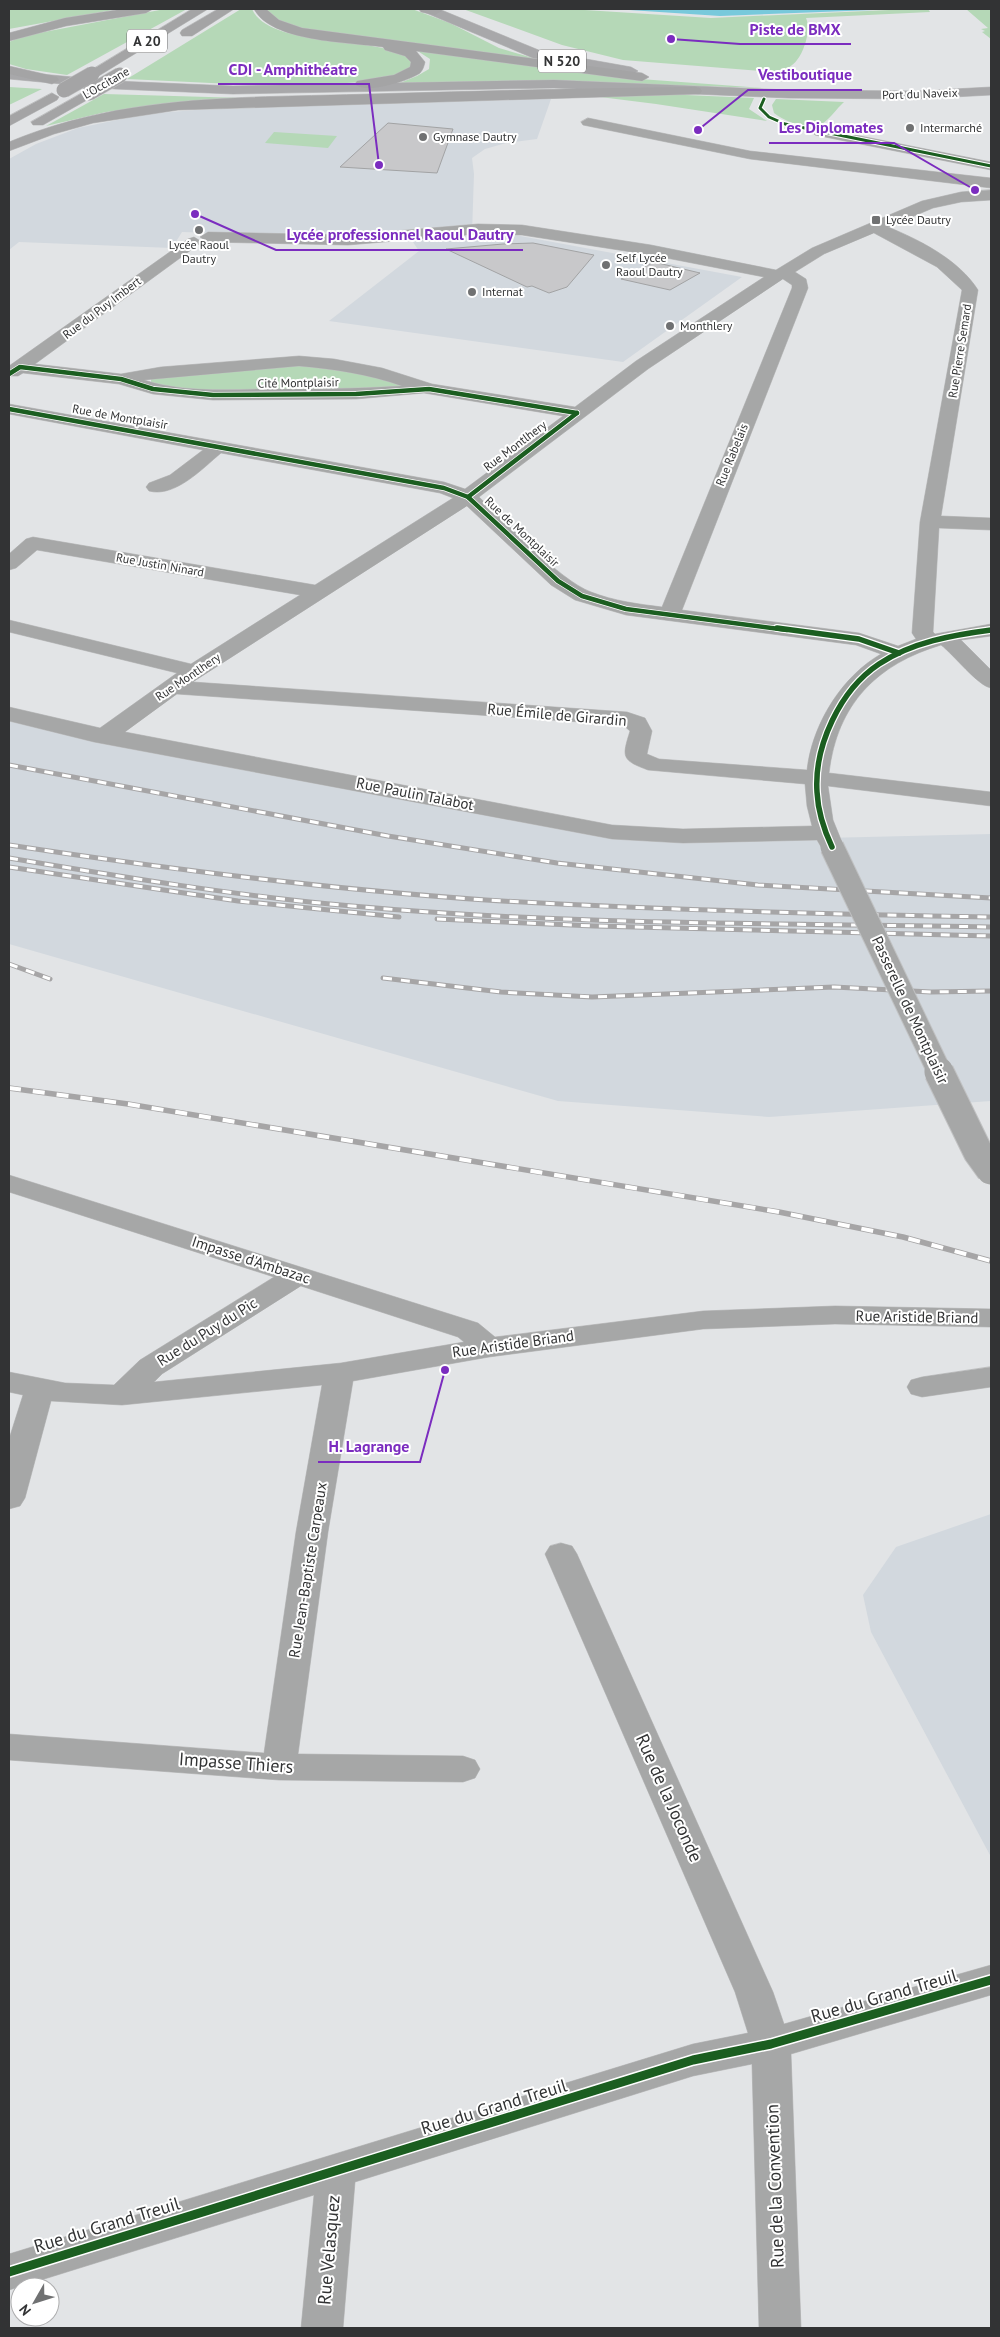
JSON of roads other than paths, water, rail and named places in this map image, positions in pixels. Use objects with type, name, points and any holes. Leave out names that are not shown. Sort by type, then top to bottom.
[{"type":"highway","points":[[9,32],[146,9]]},
{"type":"highway","name":"L'Occitane","points":[[9,122],[202,9]]},
{"type":"highway","name":"A 20","points":[[178,39],[227,9]]},
{"type":"highway","points":[[260,9],[266,19],[287,28],[352,39],[696,85]]},
{"type":"highway","points":[[9,37],[65,22]]},
{"type":"highway","points":[[173,88],[370,84],[398,79],[413,72],[418,66],[414,56],[403,50],[352,39]]},
{"type":"highway","points":[[9,70],[52,80]]},
{"type":"highway","name":"L'Occitane","points":[[9,140],[124,72]]},
{"type":"highway","points":[[9,147],[44,131],[87,119],[165,107],[567,92],[696,85]]},
{"type":"main road","name":"N 520","points":[[430,9],[498,40],[538,55],[696,85]]},
{"type":"main road","points":[[9,75],[52,80]]},
{"type":"main road","name":"N 520","points":[[52,80],[173,88],[297,90],[554,84],[696,85],[791,90]]},
{"type":"main road","name":"Port du Naveix","points":[[791,90],[991,83]]},
{"type":"main road","name":"Port du Naveix","points":[[791,90],[916,95],[991,91]]},
{"type":"street","points":[[588,122],[750,155],[991,183]]},
{"type":"street","points":[[820,132],[991,166]]},
{"type":"street","points":[[877,228],[928,204],[961,197],[991,195]]},
{"type":"street","name":"Rue Montlhery","points":[[103,735],[111,732],[194,671],[468,497],[642,365],[754,290],[831,245],[877,228]]},
{"type":"street","name":"Rue Pierre Semard","points":[[877,228],[918,248],[963,280],[970,290],[930,522],[922,633],[937,640]]},
{"type":"street","name":"Rue du Puy Imbert","points":[[14,370],[201,239],[348,240],[478,229],[522,230],[651,250],[780,274]]},
{"type":"street","points":[[754,290],[776,290],[795,297],[800,288],[800,283],[780,274]]},
{"type":"street","name":"Rue Rabelais","points":[[670,614],[795,297]]},
{"type":"street","name":"Cité Montplaisir","points":[[121,379],[161,372],[299,361],[334,364],[382,373],[429,389],[577,413]]},
{"type":"street","name":"Cité Montplaisir","points":[[14,370],[121,379],[153,389],[213,395],[356,394],[429,389]]},
{"type":"street","name":"Rue de Montplaisir","points":[[9,408],[444,488],[468,497],[558,581],[582,596],[626,609],[859,639],[899,653]]},
{"type":"street","points":[[156,487],[177,479],[219,446]]},
{"type":"street","points":[[930,522],[991,524]]},
{"type":"street","name":"Rue Justin Ninard","points":[[9,564],[33,543],[318,592]]},
{"type":"street","points":[[9,626],[194,671]]},
{"type":"street","name":"Passerelle de Montplaisir","points":[[991,630],[937,640],[899,653],[868,672],[850,690],[839,708],[821,751],[816,778],[816,804],[829,840],[978,1152],[991,1170]]},
{"type":"street","points":[[937,640],[964,653],[991,682]]},
{"type":"street","name":"Rue Émile de Girardin","points":[[172,687],[626,719],[637,723],[641,730],[635,752],[637,758],[645,763],[714,771],[816,778],[991,799]]},
{"type":"street","name":"Rue Paulin Talabot","points":[[9,714],[77,732],[103,735],[612,832],[829,840]]},
{"type":"street","name":"Impasse d'Ambazac","points":[[9,1183],[468,1330],[489,1346]]},
{"type":"street","name":"Rue du Puy du Pic","points":[[122,1395],[151,1367],[298,1275]]},
{"type":"street","name":"Rue Aristide Briand","points":[[9,1382],[40,1390],[86,1396],[122,1395],[341,1373],[489,1346],[703,1320],[835,1315],[991,1318]]},
{"type":"street","name":"Rue Jean-Baptiste Carpeaux","points":[[279,1767],[312,1532],[337,1384],[341,1373]]},
{"type":"street","points":[[922,1387],[991,1377]]},
{"type":"street","points":[[9,1403],[40,1390]]},
{"type":"street","points":[[9,1498],[28,1424],[40,1390]]},
{"type":"street","name":"Rue de la Joconde","points":[[561,1554],[754,1992],[771,2044]]},
{"type":"street","name":"Impasse Thiers","points":[[9,1747],[279,1767],[463,1769]]},
{"type":"street","name":"Rue du Grand Treuil","points":[[9,2272],[692,2060],[771,2044],[991,1980]]},
{"type":"street","name":"Rue de la Convention","points":[[771,2044],[780,2328]]},
{"type":"street","name":"Rue Velasquez","points":[[322,2328],[333,2220],[335,2172]]},
{"type":"water","points":[[614,9],[899,9],[720,16]]},
{"type":"railway","points":[[9,765],[388,836],[557,863],[758,885],[991,898]]},
{"type":"railway","points":[[9,845],[247,877],[366,890],[486,900],[738,911],[991,917]]},
{"type":"railway","points":[[9,858],[137,879],[266,897],[432,912],[591,920],[991,927]]},
{"type":"railway","points":[[9,867],[238,901],[399,917]]},
{"type":"railway","points":[[437,919],[594,926],[991,936]]},
{"type":"railway","points":[[9,964],[50,979]]},
{"type":"railway","points":[[383,978],[501,992],[592,997],[834,987],[931,992],[991,991]]},
{"type":"railway","points":[[9,1088],[128,1104],[779,1212],[903,1237],[991,1261]]},
{"type":"place","name":"Piste de BMX","points":[[671,39]]},
{"type":"place","name":"Intermarché","points":[[910,128]]},
{"type":"place","name":"Vestiboutique","points":[[698,130]]},
{"type":"place","name":"Gymnase Dautry","points":[[423,137]]},
{"type":"place","name":"CDI - Amphithéatre","points":[[379,165]]},
{"type":"place","name":"Les Diplomates","points":[[975,190]]},
{"type":"place","name":"Lycée professionnel Raoul Dautry","points":[[195,214]]},
{"type":"place","name":"Lycée Dautry","points":[[876,220]]},
{"type":"place","name":"Lycée Raoul Dautry","points":[[199,230]]},
{"type":"place","name":"Self Lycée Raoul Dautry","points":[[606,265]]},
{"type":"place","name":"Internat","points":[[472,292]]},
{"type":"place","name":"Monthlery","points":[[670,326]]},
{"type":"place","name":"H. Lagrange","points":[[445,1370]]}]
